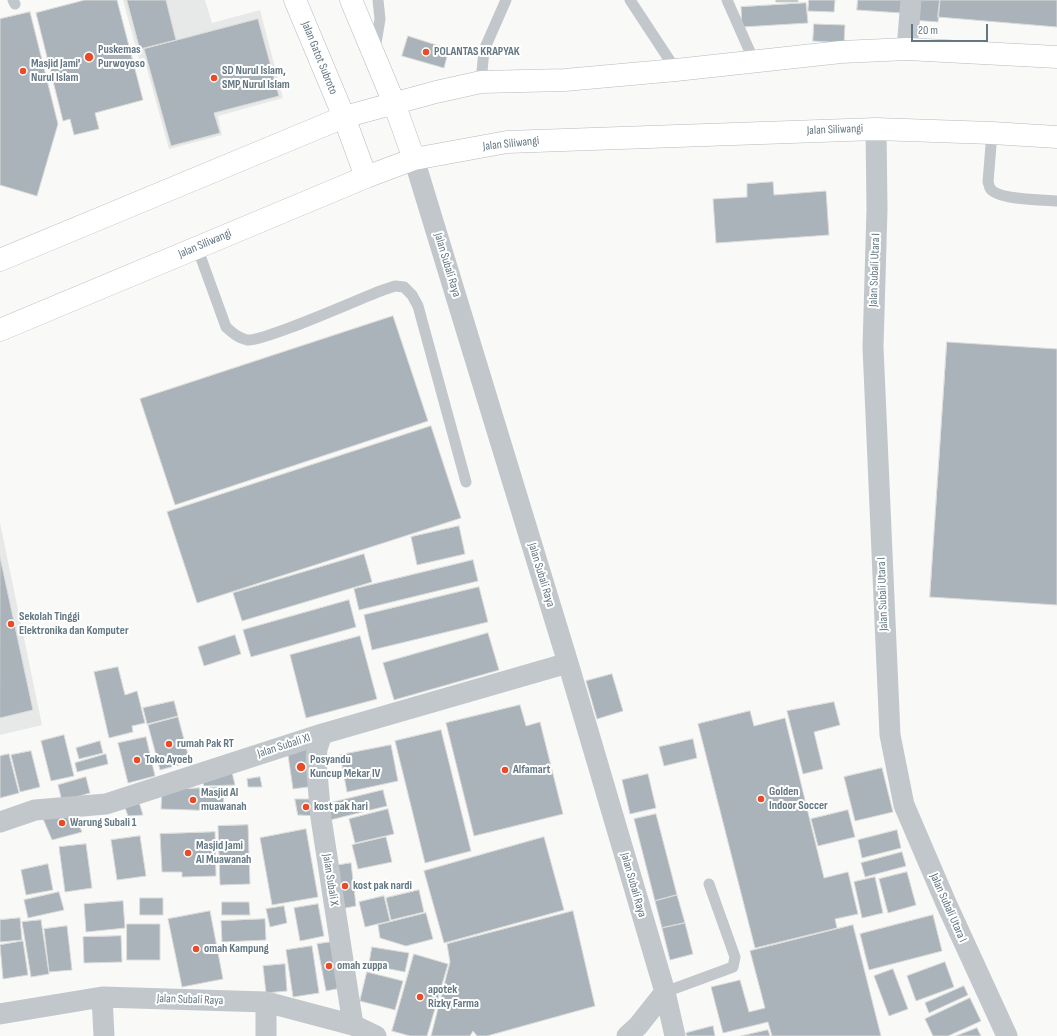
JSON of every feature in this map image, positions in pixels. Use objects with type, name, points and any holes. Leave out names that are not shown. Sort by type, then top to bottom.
[{"type":"main road","name":"Jalan Gatot Subroto","points":[[295,0],[344,117],[366,177]]},
{"type":"main road","points":[[351,0],[375,53],[414,159]]},
{"type":"main road","points":[[0,260],[344,117],[481,82],[565,80],[676,70],[841,52],[907,50],[1057,57]]},
{"type":"main road","name":"Jalan Siliwangi","points":[[0,330],[196,247],[366,177],[414,159],[507,142],[876,129],[992,132],[1057,137]]},
{"type":"street","points":[[907,50],[911,0]]},
{"type":"street","name":"Jalan Subali Utara I","points":[[876,129],[877,209],[873,347],[890,735],[904,805],[946,903],[1007,1036]]},
{"type":"street","name":"Jalan Subali Raya","points":[[414,159],[568,663],[664,992],[674,1036]]},
{"type":"street","name":"Jalan Subali XI","points":[[0,822],[35,810],[106,804],[322,734],[568,663]]},
{"type":"street","name":"Jalan Subali X","points":[[322,734],[317,749],[316,762],[321,818],[353,1025]]},
{"type":"street","points":[[627,1036],[638,1026],[664,992]]},
{"type":"street","points":[[102,997],[104,1036]]},
{"type":"street","name":"Jalan Subali Raya","points":[[0,1014],[102,997],[266,1002],[353,1025],[376,1036]]},
{"type":"street","points":[[266,1002],[266,1036]]},
{"type":"lane","points":[[375,53],[380,19],[378,0]]},
{"type":"lane","points":[[481,82],[484,50],[506,0]]},
{"type":"lane","points":[[630,0],[676,70]]},
{"type":"lane","points":[[727,0],[754,61]]},
{"type":"lane","points":[[992,132],[990,188],[996,193],[1010,197],[1057,201]]},
{"type":"lane","points":[[196,247],[226,327],[236,336],[248,340],[279,331],[383,290],[395,286],[404,287],[412,295],[418,306],[466,482]]},
{"type":"lane","points":[[664,992],[733,967],[735,957],[709,884]]},
{"type":"shaded area","name":"SD Nurul Islam, SMP Nurul Islam","points":[[123,0],[205,0],[212,23],[260,10],[283,98],[218,116],[222,135],[169,149],[144,58],[139,59]]},
{"type":"shaded area","name":"Sekolah Tinggi Elektronika dan Komputer","points":[[0,523],[42,725],[0,735]]},
{"type":"building","name":"Puskemas Purwoyoso","points":[[85,0],[117,0],[143,100],[95,113],[99,129],[74,135],[70,119],[63,121],[36,13]]},
{"type":"building","points":[[127,0],[166,0],[176,40],[140,49]]},
{"type":"building","points":[[776,0],[798,0],[798,2],[776,2]]},
{"type":"building","points":[[809,0],[835,0],[834,12],[808,11]]},
{"type":"building","points":[[858,0],[902,0],[901,13],[857,10]]},
{"type":"building","points":[[913,0],[940,0],[938,22],[911,20]]},
{"type":"building","points":[[940,0],[1057,0],[1057,27],[938,17]]},
{"type":"building","points":[[806,3],[808,23],[742,27],[741,7]]},
{"type":"building","name":"Masjid Jami' Nurul Islam","points":[[30,12],[58,124],[37,196],[0,185],[0,19]]},
{"type":"building","name":"SD Nurul Islam, SMP Nurul Islam","points":[[258,19],[279,96],[214,113],[220,133],[171,146],[144,49]]},
{"type":"building","points":[[814,24],[845,25],[844,43],[813,41]]},
{"type":"building","name":"POLANTAS KRAPYAK","points":[[408,36],[449,49],[444,68],[402,56]]},
{"type":"building","points":[[773,182],[774,195],[826,191],[829,235],[716,243],[713,199],[747,197],[747,184]]},
{"type":"building","points":[[393,316],[428,421],[175,505],[140,399]]},
{"type":"building","points":[[947,342],[1057,349],[1057,605],[930,597]]},
{"type":"building","points":[[431,426],[461,518],[197,603],[167,512]]},
{"type":"building","points":[[459,526],[465,554],[417,565],[411,537]]},
{"type":"building","points":[[364,554],[372,582],[242,621],[233,593]]},
{"type":"building","points":[[0,557],[33,710],[0,718]]},
{"type":"building","points":[[473,560],[478,581],[359,610],[354,589]]},
{"type":"building","points":[[479,587],[488,622],[372,650],[364,615]]},
{"type":"building","points":[[349,600],[356,627],[251,657],[243,630]]},
{"type":"building","points":[[488,633],[499,670],[394,700],[383,663]]},
{"type":"building","points":[[235,635],[241,654],[204,666],[198,647]]},
{"type":"building","points":[[360,636],[377,699],[306,718],[290,655]]},
{"type":"building","points":[[118,667],[125,695],[137,691],[145,723],[132,726],[133,732],[109,738],[94,672]]},
{"type":"building","points":[[612,674],[623,711],[597,719],[586,681]]},
{"type":"building","points":[[174,701],[178,716],[147,724],[143,708]]},
{"type":"building","points":[[834,702],[840,725],[814,732],[823,769],[803,774],[787,711]]},
{"type":"building","name":"Alfamart","points":[[520,705],[526,726],[540,722],[563,814],[474,836],[446,723]]},
{"type":"building","name":"Golden Indoor Soccer","points":[[750,711],[754,726],[785,718],[824,878],[848,872],[858,914],[835,919],[837,928],[755,948],[698,724]]},
{"type":"building","name":"rumah Pak RT","points":[[178,717],[190,762],[160,770],[148,725]]},
{"type":"building","points":[[441,730],[471,851],[425,863],[395,741]]},
{"type":"building","points":[[64,735],[74,776],[51,781],[41,741]]},
{"type":"building","name":"Toko Ayoeb","points":[[146,737],[155,776],[128,783],[118,743]]},
{"type":"building","points":[[693,739],[697,758],[664,766],[659,747]]},
{"type":"building","points":[[100,741],[103,753],[79,759],[76,748]]},
{"type":"building","name":"Posyandu Kuncup Mekar IV","points":[[309,745],[315,786],[293,789],[287,748]]},
{"type":"building","points":[[391,745],[398,781],[347,792],[340,755]]},
{"type":"building","points":[[31,751],[40,787],[20,792],[11,755]]},
{"type":"building","points":[[9,754],[19,793],[0,798],[0,756]]},
{"type":"building","points":[[106,754],[108,764],[77,772],[75,763]]},
{"type":"building","points":[[231,768],[235,785],[204,786],[200,775]]},
{"type":"building","points":[[882,768],[893,812],[855,821],[844,777]]},
{"type":"building","points":[[648,774],[656,808],[630,814],[622,780]]},
{"type":"building","points":[[86,777],[90,793],[62,801],[58,785]]},
{"type":"building","points":[[260,777],[262,787],[248,787],[247,779]]},
{"type":"building","name":"Masjid Al muawanah","points":[[223,787],[224,811],[161,809],[162,790]]},
{"type":"building","points":[[383,790],[387,806],[330,820],[326,804]]},
{"type":"building","points":[[138,799],[143,815],[128,816],[124,805]]},
{"type":"building","name":"kost pak hari","points":[[295,799],[315,799],[317,816],[298,815]]},
{"type":"building","name":"Warung Subali 1","points":[[72,808],[82,832],[52,840],[41,814]]},
{"type":"building","points":[[388,809],[394,834],[355,843],[349,819]]},
{"type":"building","points":[[848,810],[855,837],[818,846],[811,819]]},
{"type":"building","points":[[656,814],[677,895],[655,901],[634,819]]},
{"type":"building","points":[[248,825],[250,884],[220,885],[218,826]]},
{"type":"building","points":[[306,829],[318,897],[272,905],[260,838]]},
{"type":"building","points":[[897,830],[901,848],[862,858],[858,840]]},
{"type":"building","name":"Masjid Jami Al Muawanah","points":[[215,832],[216,876],[182,877],[182,872],[162,872],[160,834]]},
{"type":"building","points":[[140,836],[146,876],[117,880],[111,840]]},
{"type":"building","points":[[386,837],[392,862],[358,869],[352,845]]},
{"type":"building","points":[[544,837],[564,910],[444,943],[424,871]]},
{"type":"building","points":[[86,844],[92,888],[65,892],[59,847]]},
{"type":"building","points":[[902,852],[906,866],[865,877],[861,863]]},
{"type":"building","name":"kost pak nardi","points":[[351,863],[356,906],[340,909],[333,866]]},
{"type":"building","points":[[48,864],[53,890],[26,895],[21,870]]},
{"type":"building","points":[[907,872],[916,905],[888,913],[879,879]]},
{"type":"building","points":[[875,877],[883,913],[862,918],[854,882]]},
{"type":"building","points":[[419,890],[424,912],[391,920],[386,898]]},
{"type":"building","points":[[59,892],[64,910],[28,918],[24,900]]},
{"type":"building","points":[[677,895],[685,923],[662,928],[655,901]]},
{"type":"building","points":[[384,896],[390,921],[365,927],[359,902]]},
{"type":"building","points":[[140,898],[163,898],[163,915],[140,915]]},
{"type":"building","points":[[123,901],[125,928],[86,932],[84,904]]},
{"type":"building","points":[[222,902],[249,902],[250,915],[222,915]]},
{"type":"building","points":[[318,904],[324,936],[300,941],[294,908]]},
{"type":"building","points":[[284,906],[287,923],[270,927],[266,909]]},
{"type":"building","name":"omah Kampung","points":[[210,911],[223,979],[182,987],[168,919]]},
{"type":"building","points":[[573,911],[595,1006],[487,1036],[477,1036],[473,1031],[470,1036],[431,1036],[450,962],[447,944]]},
{"type":"building","points":[[426,913],[433,939],[406,946],[380,938],[378,925]]},
{"type":"building","points":[[933,915],[942,951],[869,970],[860,934]]},
{"type":"building","points":[[20,918],[22,940],[0,942],[0,920]]},
{"type":"building","points":[[265,919],[266,940],[222,942],[221,921]]},
{"type":"building","points":[[41,920],[49,974],[31,977],[22,922]]},
{"type":"building","points":[[685,923],[693,954],[670,960],[662,928]]},
{"type":"building","points":[[127,924],[160,924],[160,960],[127,960]]},
{"type":"building","points":[[853,925],[881,1036],[772,1036],[768,1022],[723,1033],[711,987],[740,980],[749,1012],[765,1008],[750,951]]},
{"type":"building","points":[[67,926],[72,970],[49,972],[44,929]]},
{"type":"building","points":[[121,936],[122,962],[84,963],[83,937]]},
{"type":"building","points":[[23,941],[28,975],[3,979],[0,945]]},
{"type":"building","name":"omah zuppa","points":[[331,942],[341,988],[326,991],[317,944]]},
{"type":"building","points":[[312,946],[319,993],[293,997],[286,950]]},
{"type":"building","points":[[372,947],[409,953],[405,972],[369,965]]},
{"type":"building","name":"apotek Rizky Farma","points":[[414,954],[448,964],[427,1036],[410,1036],[392,1031]]},
{"type":"building","points":[[945,962],[954,987],[916,1001],[907,976]]},
{"type":"building","points":[[285,964],[287,991],[266,993],[263,966]]},
{"type":"building","points":[[893,969],[908,1009],[889,1016],[874,976]]},
{"type":"building","points":[[367,972],[403,981],[395,1010],[360,1001]]},
{"type":"building","points":[[964,986],[968,995],[929,1013],[925,1003]]},
{"type":"building","points":[[970,998],[981,1021],[948,1036],[933,1036],[925,1019]]},
{"type":"building","points":[[713,1026],[715,1036],[687,1036],[686,1033]]},
{"type":"building","points":[[977,1028],[981,1036],[956,1036]]},
{"type":"building","points":[[768,1030],[770,1036],[741,1036]]},
{"type":"place","name":"POLANTAS KRAPYAK","points":[[426,52]]},
{"type":"place","name":"Puskemas Purwoyoso","points":[[89,57]]},
{"type":"place","name":"Masjid Jami' Nurul Islam","points":[[23,71]]},
{"type":"place","name":"SD Nurul Islam, SMP Nurul Islam","points":[[214,78]]},
{"type":"place","name":"Sekolah Tinggi Elektronika dan Komputer","points":[[11,624]]},
{"type":"place","name":"rumah Pak RT","points":[[169,744]]},
{"type":"place","name":"Toko Ayoeb","points":[[137,760]]},
{"type":"place","name":"Posyandu Kuncup Mekar IV","points":[[301,767]]},
{"type":"place","name":"Alfamart","points":[[505,770]]},
{"type":"place","name":"Golden Indoor Soccer","points":[[761,799]]},
{"type":"place","name":"Masjid Al muawanah","points":[[193,800]]},
{"type":"place","name":"kost pak hari","points":[[306,807]]},
{"type":"place","name":"Warung Subali 1","points":[[62,823]]},
{"type":"place","name":"Masjid Jami Al Muawanah","points":[[188,853]]},
{"type":"place","name":"kost pak nardi","points":[[345,886]]},
{"type":"place","name":"omah Kampung","points":[[196,949]]},
{"type":"place","name":"omah zuppa","points":[[329,966]]},
{"type":"place","name":"apotek Rizky Farma","points":[[420,997]]}]
